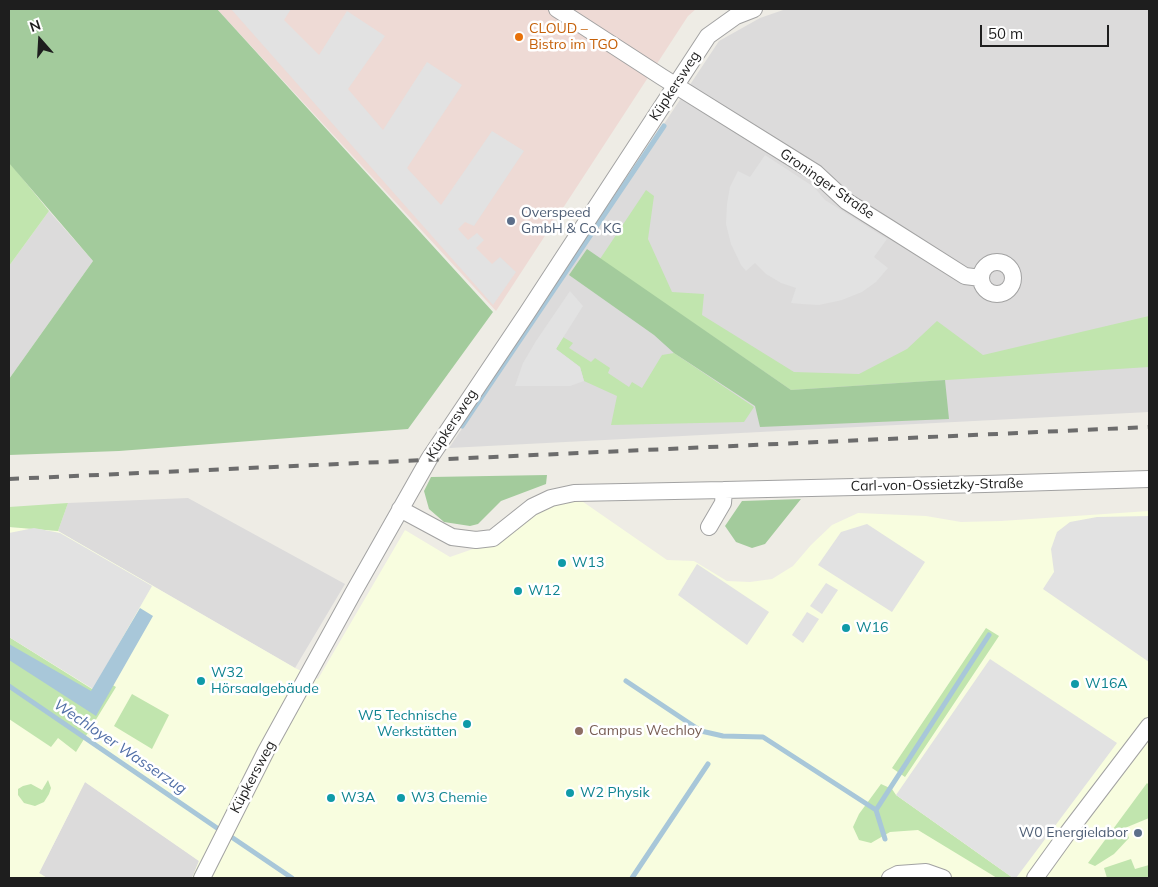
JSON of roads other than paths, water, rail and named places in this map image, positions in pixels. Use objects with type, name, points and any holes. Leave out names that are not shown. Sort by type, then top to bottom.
[{"type":"street","name":"Groninger Straße","points":[[557,9],[816,173],[846,200],[965,276],[981,278]]},
{"type":"street","name":"Küpkersweg","points":[[202,878],[266,751],[400,509],[440,441],[527,313],[708,36],[736,16],[754,9]]},
{"type":"street","name":"Carl-von-Ossietzky-Straße","points":[[400,509],[452,537],[476,540],[493,538],[538,504],[551,498],[574,493],[1149,479]]},
{"type":"street","points":[[709,527],[723,503],[724,490]]},
{"type":"street","points":[[1035,878],[1149,726]]},
{"type":"street","points":[[890,878],[898,874],[926,872],[943,878]]},
{"type":"water","points":[[140,608],[153,616],[96,716],[9,660],[9,644],[91,691]]},
{"type":"waterway","points":[[462,426],[664,126]]},
{"type":"waterway","points":[[885,839],[876,810],[989,635]]},
{"type":"waterway","points":[[626,681],[701,731],[723,736],[763,737],[876,810]]},
{"type":"waterway","name":"Wechloyer Wasserzug","points":[[9,686],[217,828]]},
{"type":"waterway","points":[[632,878],[708,764]]},
{"type":"waterway","name":"Wechloyer Wasserzug","points":[[227,834],[292,878]]},
{"type":"railway","points":[[9,479],[1149,427]]},
{"type":"place","name":"CLOUD – Bistro im TGO","points":[[519,37]]},
{"type":"place","name":"Overspeed GmbH & Co. KG","points":[[511,221]]},
{"type":"place","name":"W13","points":[[562,563]]},
{"type":"place","name":"W12","points":[[518,591]]},
{"type":"place","name":"W16","points":[[846,628]]},
{"type":"place","name":"W32 Hörsaalgebäude","points":[[201,681]]},
{"type":"place","name":"W16A","points":[[1075,684]]},
{"type":"place","name":"W5 Technische Werkstätten","points":[[467,724]]},
{"type":"place","name":"Campus Wechloy","points":[[579,731]]},
{"type":"place","name":"W2 Physik","points":[[570,793]]},
{"type":"place","name":"W3A","points":[[331,798]]},
{"type":"place","name":"W3 Chemie","points":[[401,798]]},
{"type":"place","name":"W0 Energielabor","points":[[1138,833]]}]
